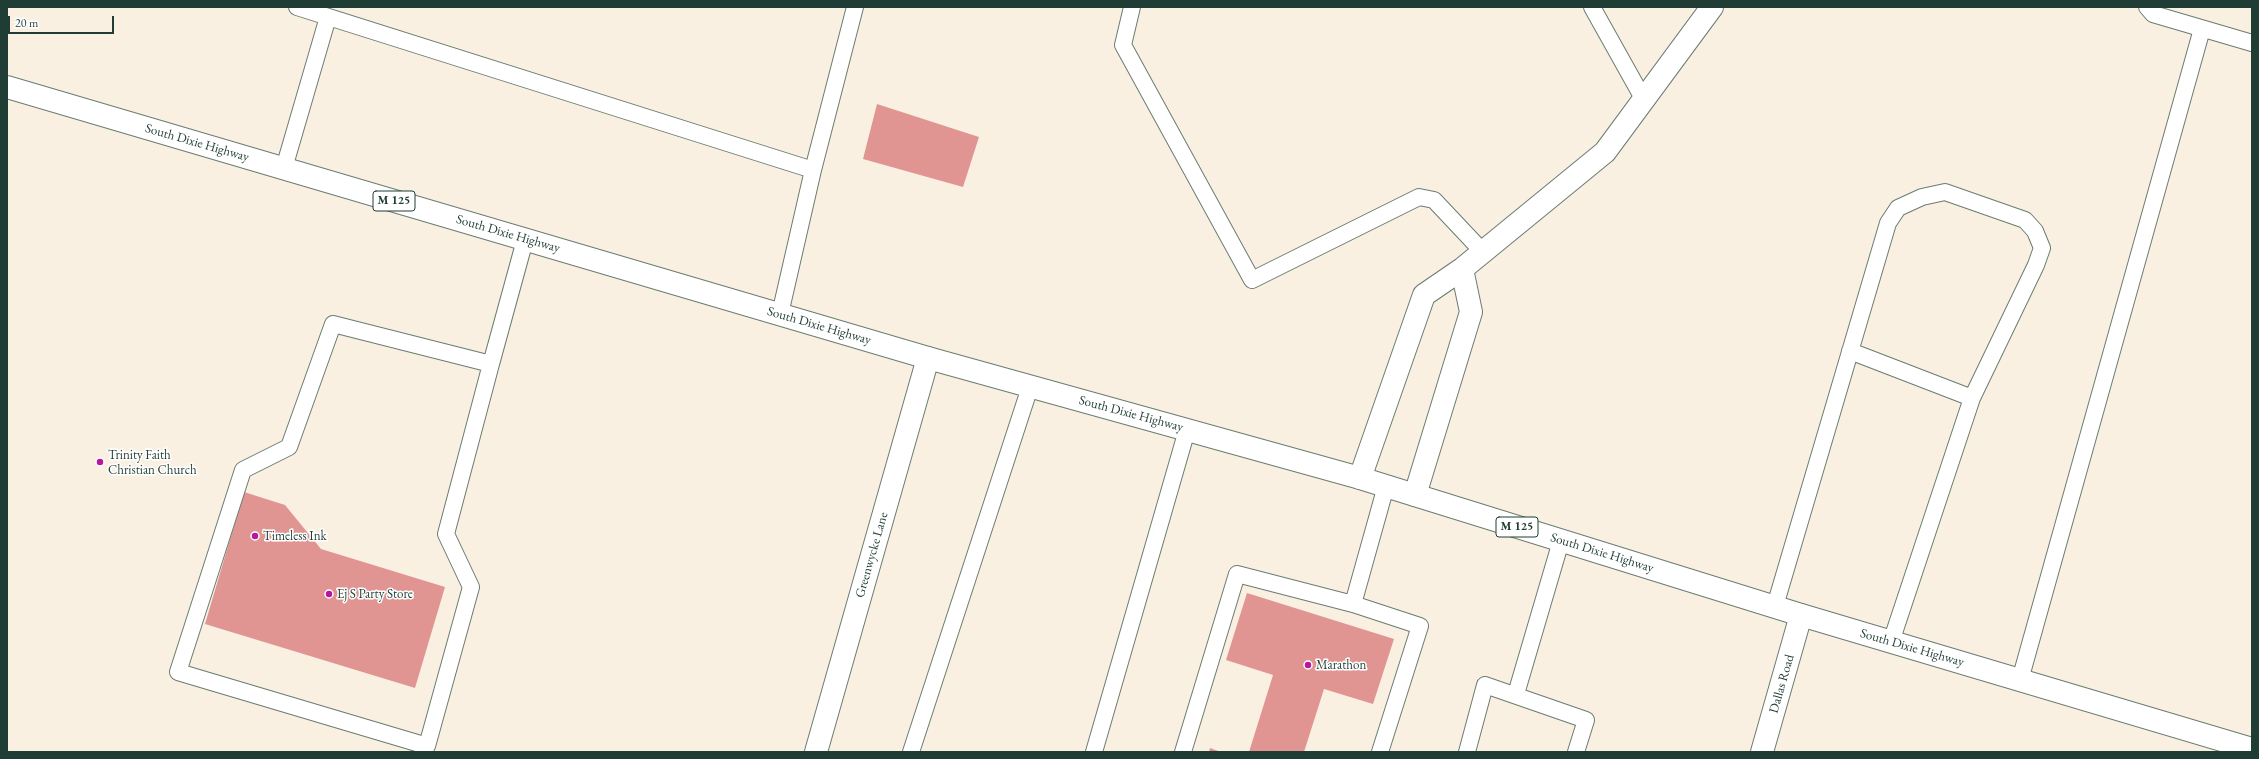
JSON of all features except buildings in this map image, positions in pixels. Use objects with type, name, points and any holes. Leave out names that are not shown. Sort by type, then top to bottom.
[{"type":"main road","points":[[1360,478],[1424,296],[1462,269],[1605,152],[1712,7]]},
{"type":"main road","name":"South Dixie Highway","points":[[7,87],[928,358],[1360,478],[1801,615],[2252,749]]},
{"type":"main road","points":[[1415,495],[1471,312],[1462,269]]},
{"type":"main road","name":"Greenwycke Lane","points":[[816,752],[928,358]]},
{"type":"main road","name":"Dallas Road","points":[[1762,752],[1801,615]]},
{"type":"lane","points":[[297,7],[813,170]]},
{"type":"lane","points":[[780,314],[813,170],[855,7]]},
{"type":"lane","points":[[1132,7],[1123,45],[1252,280],[1419,197],[1434,200],[1483,252]]},
{"type":"lane","points":[[1592,7],[1644,100]]},
{"type":"lane","points":[[2146,7],[2153,14],[2252,43]]},
{"type":"lane","points":[[284,168],[328,17]]},
{"type":"lane","points":[[2020,680],[2202,29]]},
{"type":"lane","points":[[1775,606],[1888,223],[1898,208],[1922,197],[1945,192],[2025,220],[2035,232],[2042,248],[2036,265],[1972,398],[1891,642]]},
{"type":"lane","points":[[491,364],[333,324],[289,447],[243,470],[178,672],[427,746],[471,586],[446,534],[491,364],[526,240]]},
{"type":"lane","points":[[1850,351],[1972,398]]},
{"type":"lane","points":[[911,752],[1030,387]]},
{"type":"lane","points":[[1094,752],[1187,430]]},
{"type":"lane","points":[[1353,604],[1386,486]]},
{"type":"lane","points":[[1516,694],[1561,540]]},
{"type":"lane","points":[[1183,752],[1237,574],[1353,604],[1420,626],[1380,752]]},
{"type":"lane","points":[[1467,752],[1484,685],[1516,694],[1586,720],[1576,752]]},
{"type":"place","name":"Trinity Faith Christian Church","points":[[100,462]]},
{"type":"place","name":"Timeless Ink","points":[[255,536]]},
{"type":"place","name":"Ej S Party Store","points":[[329,594]]},
{"type":"place","name":"Marathon","points":[[1308,665]]}]
